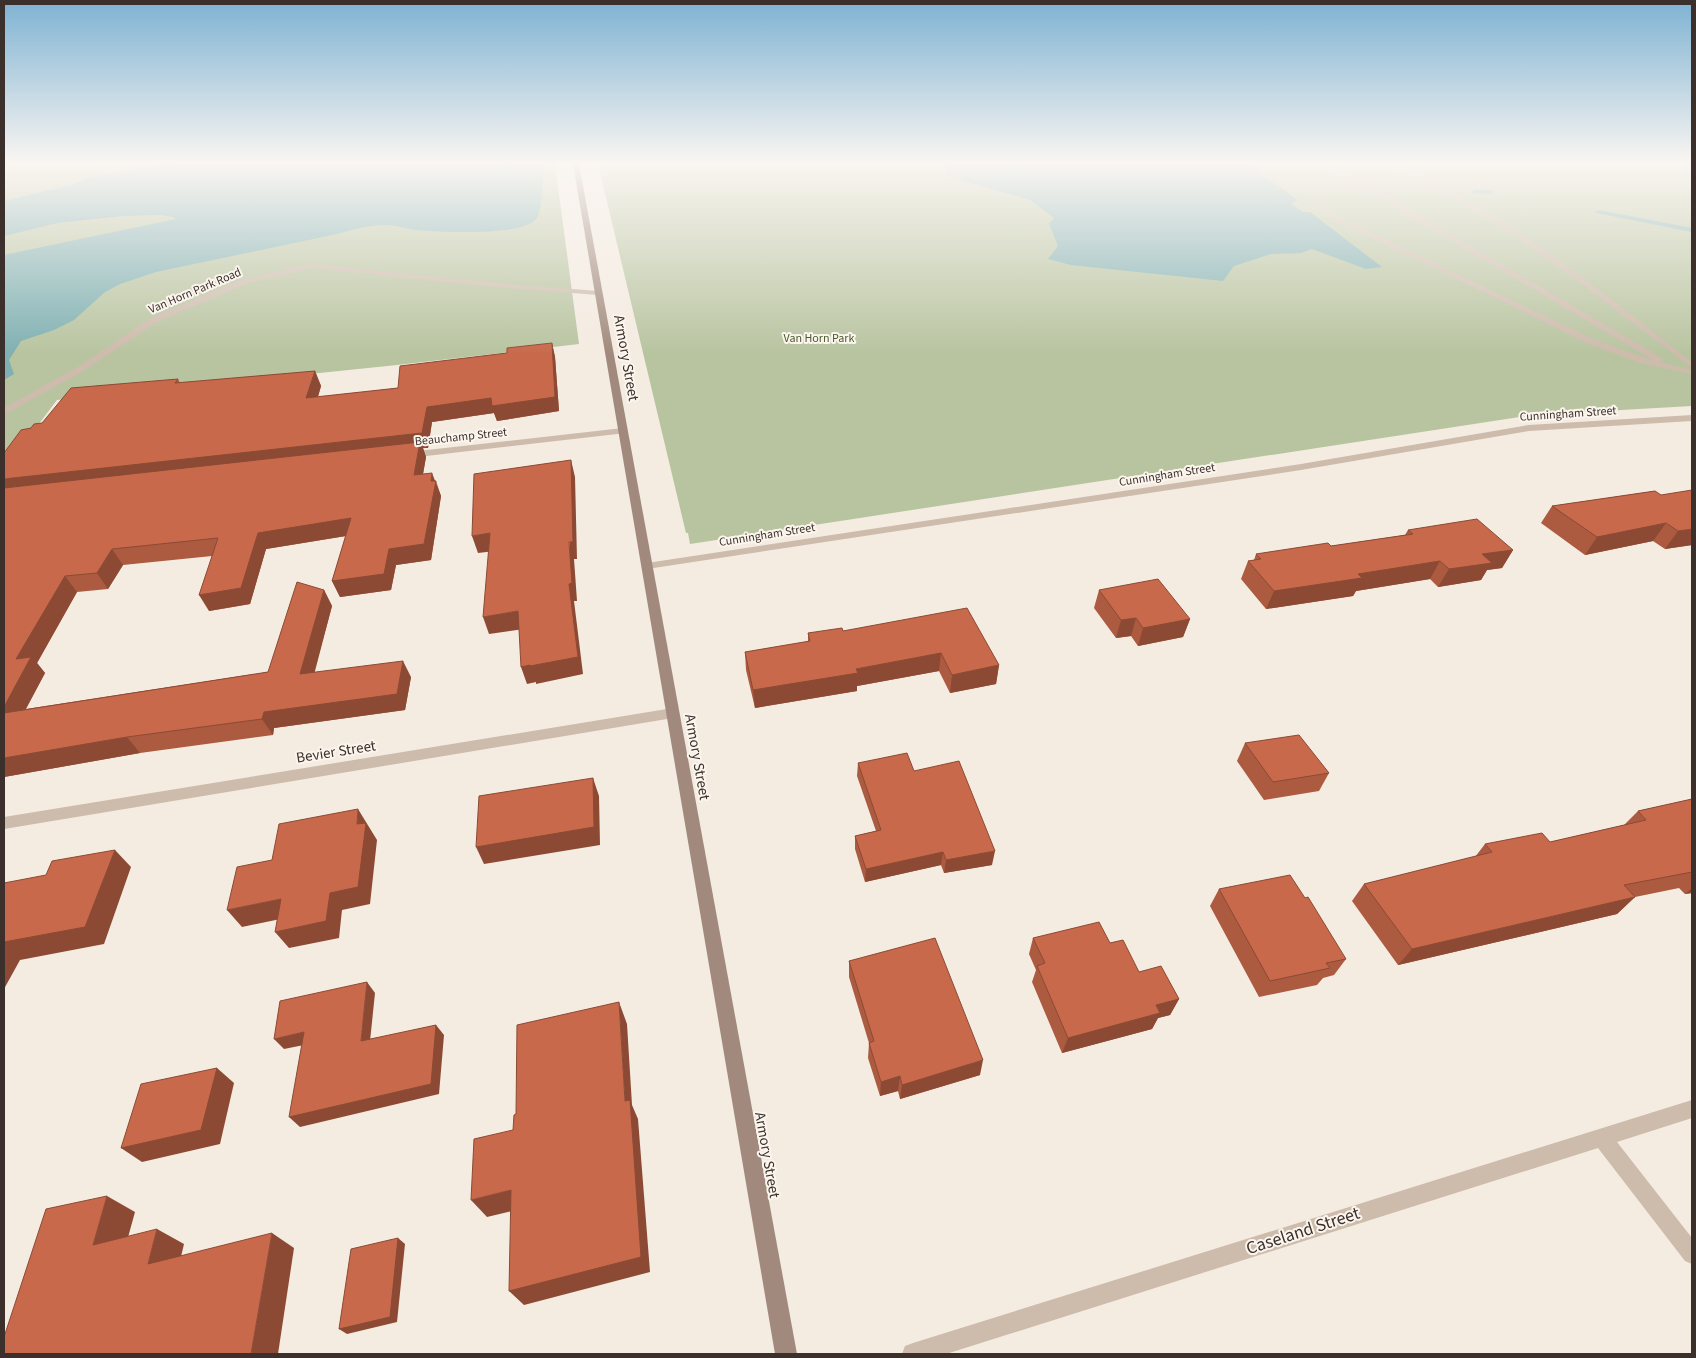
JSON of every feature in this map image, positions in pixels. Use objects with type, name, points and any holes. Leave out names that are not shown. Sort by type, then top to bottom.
[{"type":"main road","name":"Armory Street","points":[[587,227],[786,1354]]},
{"type":"street","points":[[1356,227],[1592,342],[1643,361],[1692,372]]},
{"type":"street","points":[[1432,227],[1672,368]]},
{"type":"street","points":[[1508,227],[1558,263],[1692,366]]},
{"type":"street","name":"Van Horn Park Road","points":[[4,412],[82,368],[154,320],[246,281],[312,266],[496,286],[598,293]]},
{"type":"street","name":"Cunningham Street","points":[[647,566],[1302,467],[1529,428],[1692,418]]},
{"type":"street","name":"Beauchamp Street","points":[[402,456],[623,431]]},
{"type":"street","name":"Bevier Street","points":[[4,823],[673,713]]},
{"type":"street","name":"Caseland Street","points":[[913,1354],[1692,1109]]},
{"type":"street","points":[[1601,1137],[1692,1254]]},
{"type":"green space","points":[[4,227],[563,227],[579,344],[57,400],[4,470]]},
{"type":"green space","name":"Van Horn Park","points":[[613,227],[1692,227],[1692,406],[1532,415],[690,544],[688,533],[686,533]]},
{"type":"water","points":[[4,227],[40,227],[4,236]]},
{"type":"water","points":[[136,227],[366,227],[156,272],[120,284],[105,292],[74,320],[54,330],[21,341],[9,360],[14,374],[4,380],[4,255]]},
{"type":"water","points":[[403,227],[518,227],[480,232],[417,230]]},
{"type":"water","points":[[1050,227],[1330,227],[1382,267],[1366,269],[1312,249],[1301,253],[1271,254],[1234,266],[1223,281],[1071,265],[1048,259],[1058,246]]},
{"type":"building","points":[[552,343],[555,397],[492,406],[491,398],[427,407],[422,433],[4,479],[4,453],[21,430],[31,428],[34,424],[42,423],[71,388],[178,379],[175,383],[315,371],[306,398],[398,388],[400,366],[507,353],[507,348]]},
{"type":"building","points":[[420,442],[414,475],[432,473],[431,481],[436,481],[424,544],[389,549],[384,574],[332,581],[351,518],[258,533],[241,588],[199,595],[218,538],[112,549],[97,573],[65,576],[16,659],[31,657],[4,707],[4,488]]},
{"type":"building","points":[[571,460],[573,542],[569,542],[572,583],[569,584],[578,657],[521,667],[518,611],[483,617],[490,533],[472,536],[474,474]]},
{"type":"building","points":[[1692,490],[1692,529],[1678,531],[1666,523],[1597,537],[1552,506],[1655,491],[1661,495]]},
{"type":"building","points":[[1477,519],[1513,550],[1482,554],[1492,563],[1449,569],[1440,561],[1358,574],[1362,578],[1274,591],[1248,561],[1261,559],[1256,554],[1328,543],[1331,546],[1413,534],[1408,530]]},
{"type":"building","points":[[1158,579],[1190,619],[1143,628],[1136,618],[1121,620],[1099,590]]},
{"type":"building","points":[[297,582],[324,590],[300,674],[403,661],[397,694],[264,712],[262,719],[127,737],[4,758],[4,713],[268,672]]},
{"type":"building","points":[[967,608],[999,665],[952,675],[941,653],[856,669],[858,673],[753,690],[745,652],[810,641],[808,633],[842,628],[843,631]]},
{"type":"building","points":[[1299,735],[1329,773],[1273,782],[1245,743]]},
{"type":"building","points":[[907,753],[914,771],[959,761],[995,851],[946,860],[943,852],[866,869],[855,836],[881,830],[858,763]]},
{"type":"building","points":[[593,778],[594,827],[476,847],[479,796]]},
{"type":"building","points":[[1692,799],[1692,872],[1624,885],[1635,897],[1412,949],[1364,884],[1492,852],[1485,844],[1542,833],[1550,842],[1646,820],[1638,811]]},
{"type":"building","points":[[358,809],[357,824],[366,823],[358,887],[330,893],[326,921],[275,932],[281,899],[227,910],[237,867],[272,860],[279,824]]},
{"type":"building","points":[[115,850],[85,927],[4,942],[4,883],[46,875],[52,861]]},
{"type":"building","points":[[1290,875],[1305,898],[1308,897],[1346,959],[1326,963],[1330,968],[1270,981],[1219,889]]},
{"type":"building","points":[[1099,922],[1110,943],[1123,940],[1139,972],[1161,966],[1179,999],[1156,1005],[1160,1013],[1068,1038],[1037,966],[1045,963],[1033,938]]},
{"type":"building","points":[[935,938],[983,1060],[902,1085],[900,1076],[881,1082],[869,1043],[874,1041],[849,961]]},
{"type":"building","points":[[367,982],[361,1041],[436,1025],[431,1084],[289,1117],[304,1032],[274,1039],[280,1001]]},
{"type":"building","points":[[619,1002],[625,1101],[630,1100],[641,1257],[509,1291],[511,1190],[471,1200],[474,1139],[513,1130],[514,1115],[516,1114],[517,1025]]},
{"type":"building","points":[[217,1068],[201,1130],[121,1148],[141,1084]]},
{"type":"building","points":[[107,1196],[93,1245],[157,1229],[148,1264],[272,1233],[251,1354],[4,1354],[4,1337],[46,1209]]},
{"type":"building","points":[[398,1238],[390,1317],[339,1329],[351,1249]]},
{"type":"waterway","points":[[1678,227],[1692,230]]}]
